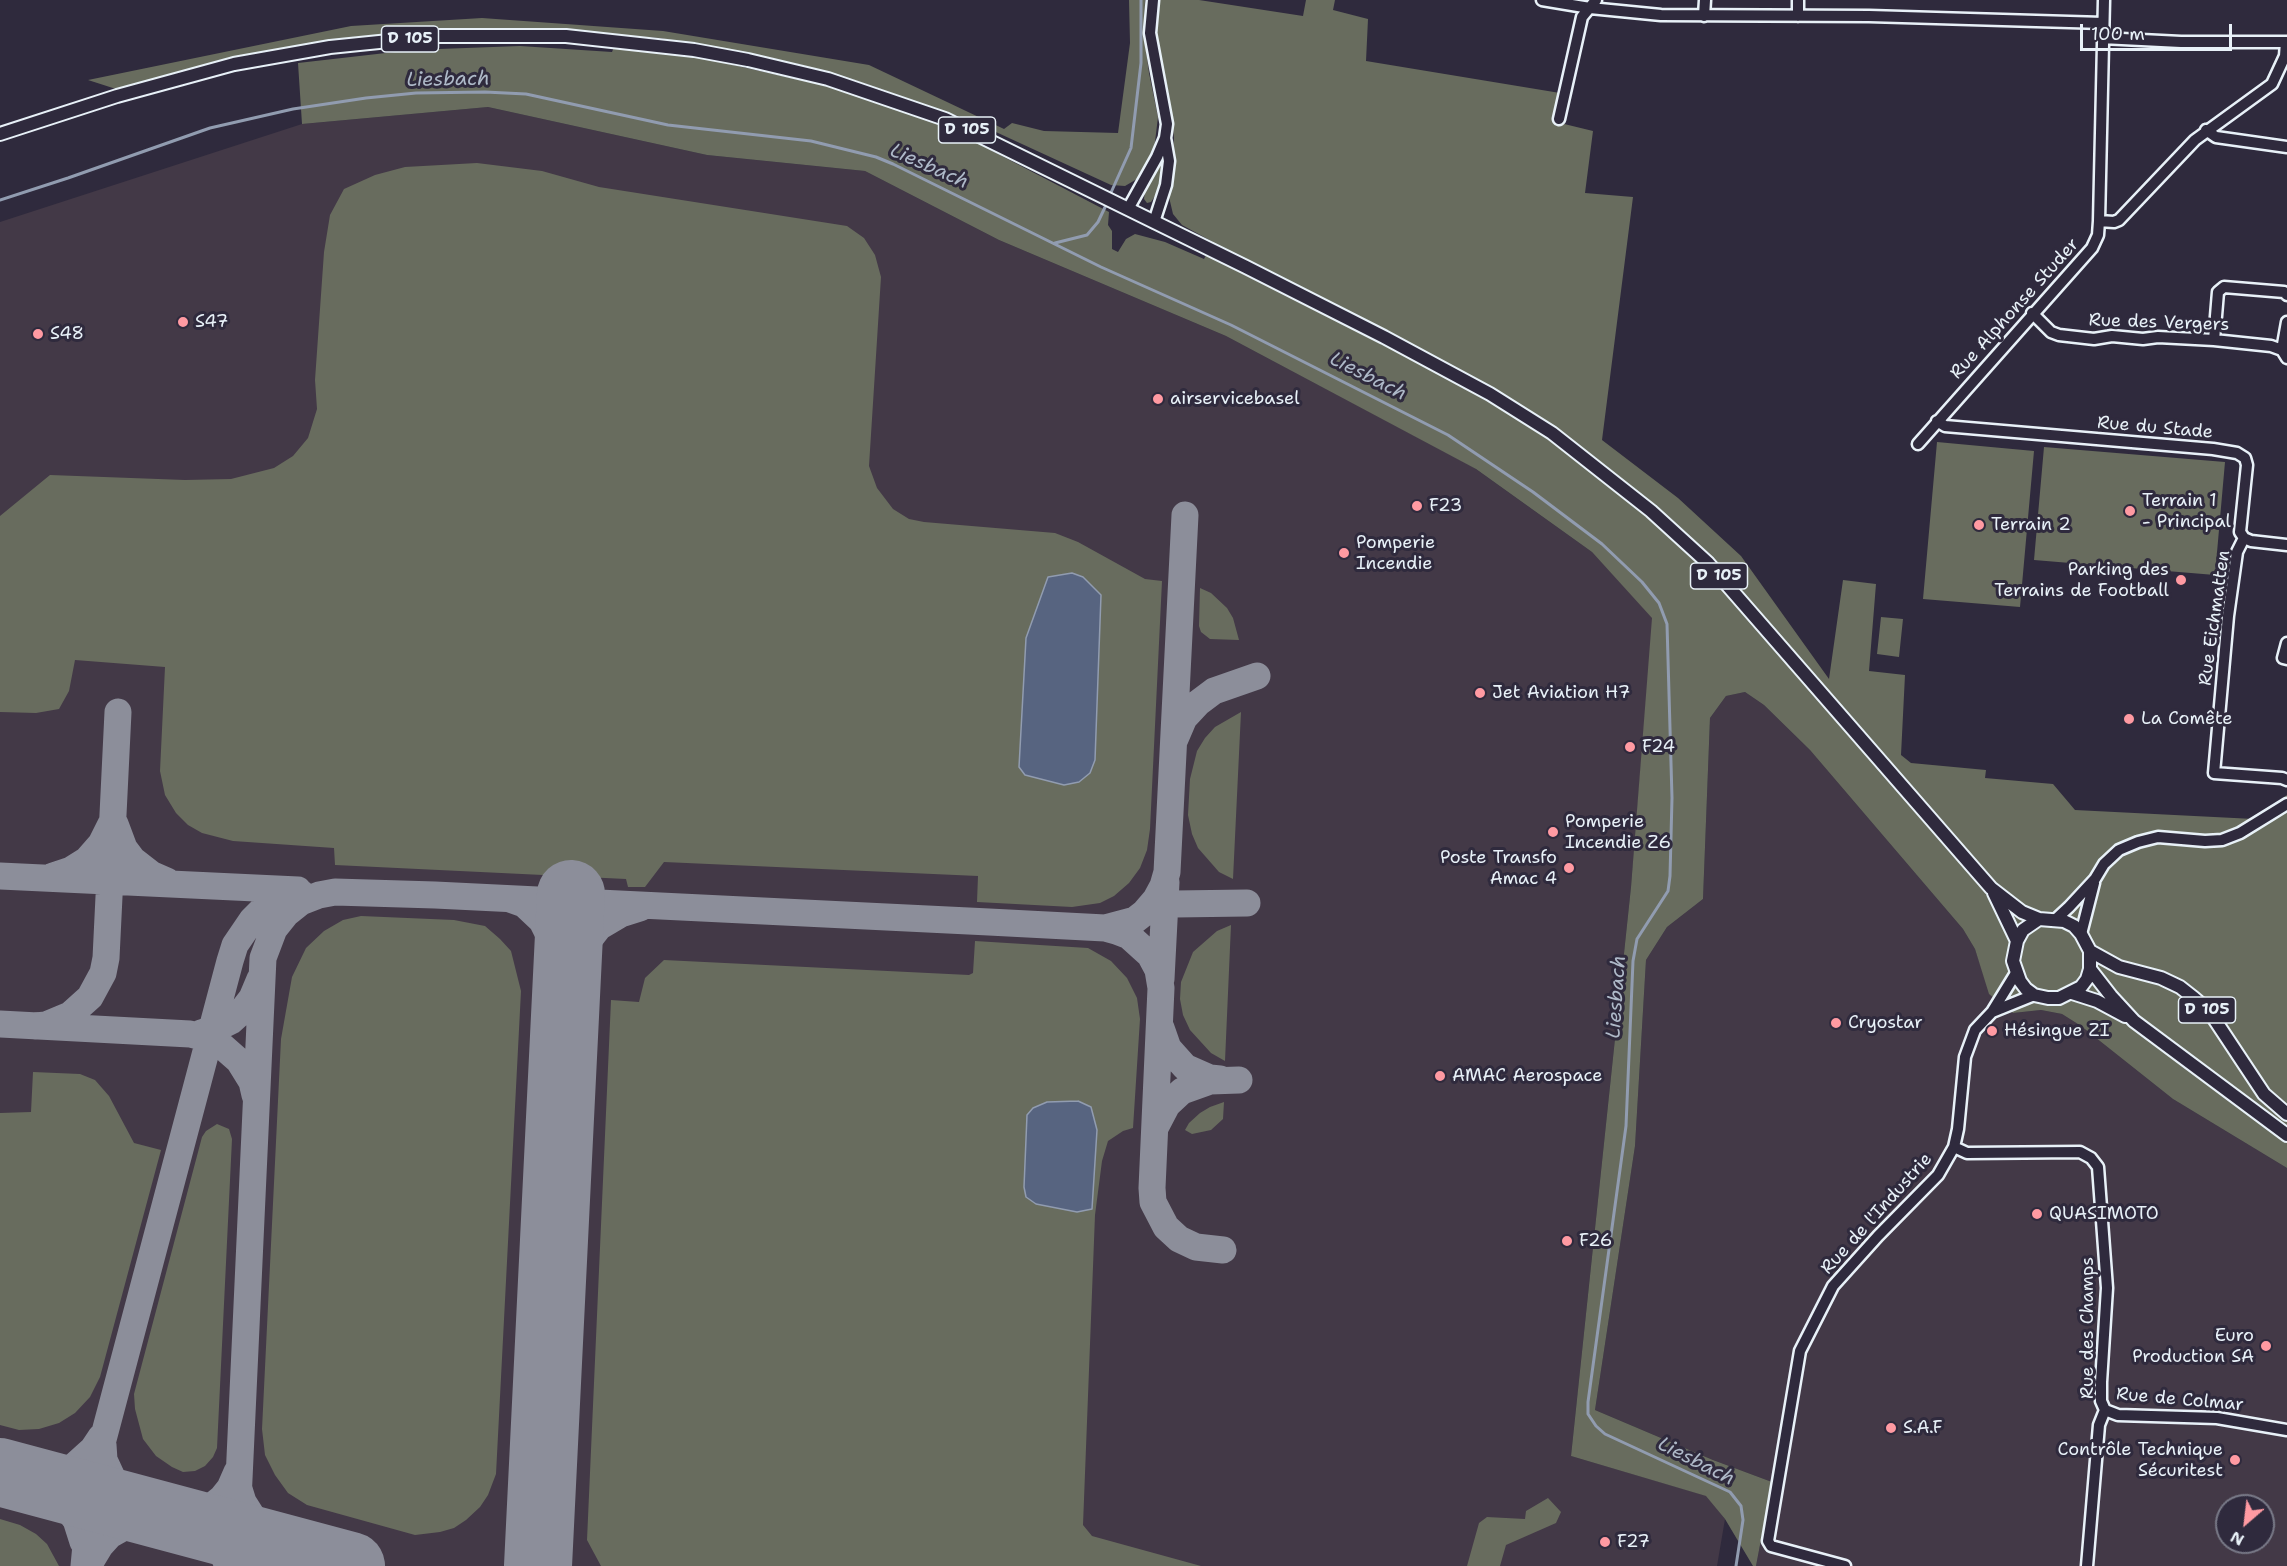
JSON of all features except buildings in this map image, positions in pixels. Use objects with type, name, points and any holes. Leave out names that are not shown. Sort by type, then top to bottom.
[{"type":"main road","name":"D 105","points":[[0,134],[117,96],[234,64],[330,47],[438,36],[566,36],[694,50],[748,60],[837,82],[945,119],[1267,278],[1490,394],[1552,433],[1652,511],[1708,563],[1991,888],[2013,907],[2039,919]]},
{"type":"main road","name":"D 105","points":[[1991,888],[2017,941]]},
{"type":"main road","points":[[2039,919],[2055,920],[2074,926],[2081,934],[2090,951],[2090,969],[2081,987],[2059,998],[2048,999],[2034,995],[2020,981],[2013,962],[2017,941],[2023,930],[2039,919]]},
{"type":"main road","name":"D 105","points":[[2090,951],[2119,967],[2161,978],[2181,987],[2209,1011],[2265,1094],[2287,1114]]},
{"type":"main road","name":"D 105","points":[[2090,969],[2134,1021]]},
{"type":"main road","name":"D 105","points":[[2072,993],[2097,1001],[2134,1021],[2287,1135]]},
{"type":"street","points":[[1123,206],[1157,157],[1165,138],[1167,124],[1150,33],[1153,0]]},
{"type":"street","points":[[1542,0],[1593,4],[1661,15],[1970,18],[2103,23]]},
{"type":"street","points":[[1704,16],[1705,0]]},
{"type":"street","points":[[1797,0],[1798,16]]},
{"type":"street","name":"Rue Alphonse Studer","points":[[1918,444],[2092,248],[2098,235],[2104,0]]},
{"type":"street","points":[[1559,119],[1582,17],[1593,4]]},
{"type":"street","points":[[2099,220],[2119,220],[2206,130],[2272,84],[2285,56],[2286,42],[2181,42],[2102,38]]},
{"type":"street","points":[[2206,130],[2216,137],[2287,147]]},
{"type":"street","points":[[1154,222],[1166,185],[1169,161],[1165,138]]},
{"type":"street","points":[[2214,340],[2218,292],[2224,287],[2284,292],[2287,296]]},
{"type":"street","name":"Rue des Vergers","points":[[2032,313],[2050,332],[2059,335],[2094,339],[2112,336],[2214,340],[2285,354]]},
{"type":"street","points":[[2285,354],[2287,322]]},
{"type":"street","name":"Rue du Stade","points":[[1937,421],[1945,426],[2237,453],[2245,458],[2247,465],[2240,532],[2244,538]]},
{"type":"street","points":[[2244,538],[2251,541],[2287,545]]},
{"type":"street","name":"Rue Eichmatten","points":[[2244,538],[2237,552],[2228,616],[2214,773],[2287,780]]},
{"type":"street","points":[[2287,643],[2283,658],[2287,659]]},
{"type":"street","points":[[2055,920],[2094,879],[2104,864],[2120,850],[2158,837],[2222,840],[2240,833],[2287,804]]},
{"type":"street","points":[[2081,934],[2094,879]]},
{"type":"street","name":"Rue de l'Industrie","points":[[1845,1566],[1771,1546],[1768,1541],[1800,1351],[1833,1286],[1938,1174],[1954,1147],[1959,1129],[1965,1056],[1975,1030],[1992,1012],[2016,973]]},
{"type":"street","name":"Rue de l'Industrie","points":[[1992,1012],[2034,995]]},
{"type":"street","name":"Rue des Champs","points":[[1954,1147],[1967,1153],[2080,1152],[2091,1158],[2098,1167],[2108,1288],[2101,1382],[2101,1401],[2105,1410],[2099,1425],[2087,1566]]},
{"type":"street","name":"Rue de Colmar","points":[[2105,1410],[2118,1415],[2217,1418],[2287,1430]]},
{"type":"shaded area","points":[[488,107],[707,155],[865,171],[999,240],[1226,336],[1473,467],[1592,552],[1653,618],[1631,887],[1571,1456],[1707,1496],[1725,1519],[1717,1566],[0,1566],[0,222],[302,124]]},
{"type":"shaded area","points":[[1745,692],[1764,705],[1810,750],[1963,929],[1975,949],[1990,994],[2013,1013],[2041,1010],[2062,1014],[2081,1026],[2173,1099],[2287,1168],[2287,1566],[1756,1566],[1772,1482],[1713,1460],[1595,1410],[1635,1146],[1646,960],[1667,927],[1703,899],[1710,718],[1726,696]]},
{"type":"green space","points":[[1129,0],[1145,0],[1144,34],[1158,117],[1154,150],[1147,167],[1137,179],[1125,186],[1111,185],[972,121],[857,81],[802,65],[659,38],[507,28],[440,30],[353,37],[302,45],[224,61],[116,89],[88,80],[351,26],[482,18],[663,31],[869,65],[1004,129],[1012,123],[1044,131],[1118,133],[1130,43]]},
{"type":"green space","points":[[1160,0],[1199,0],[1303,16],[1306,0],[1335,0],[1333,10],[1368,19],[1366,61],[1560,93],[1556,122],[1593,131],[1585,193],[1633,197],[1602,440],[1678,498],[1741,556],[1829,679],[1843,580],[1876,584],[1869,671],[1905,675],[1901,755],[1911,763],[1986,770],[1985,778],[2053,784],[2075,810],[2254,819],[2287,795],[2287,1168],[2173,1099],[2081,1026],[2062,1014],[2041,1010],[2013,1013],[1989,994],[1975,949],[1963,929],[1810,750],[1764,705],[1745,692],[1726,696],[1710,718],[1703,899],[1667,927],[1646,960],[1635,1146],[1595,1410],[1713,1460],[1772,1482],[1756,1566],[1753,1566],[1725,1519],[1706,1496],[1571,1456],[1631,887],[1652,618],[1592,552],[1476,469],[1226,336],[999,240],[865,171],[707,155],[488,107],[302,124],[298,63],[412,50],[520,46],[612,52],[614,47],[702,58],[827,86],[884,103],[954,131],[1109,212],[1108,225],[1112,231],[1112,249],[1118,252],[1126,239],[1135,234],[1165,242],[1204,259],[1213,242],[1182,225],[1173,214],[1169,197],[1174,138],[1169,95],[1156,35]]},
{"type":"green space","points":[[1162,154],[1164,154],[1162,183],[1151,202],[1147,203],[1144,199],[1145,191],[1160,163]]},
{"type":"green space","points":[[477,163],[542,171],[599,187],[847,226],[864,238],[875,255],[881,277],[869,466],[877,488],[893,509],[909,519],[924,522],[1055,533],[1078,542],[1145,579],[1162,581],[1150,829],[1147,850],[1140,868],[1129,883],[1114,896],[1100,903],[1072,907],[977,902],[978,876],[664,862],[645,887],[628,887],[626,879],[335,865],[334,848],[233,841],[202,833],[188,825],[176,813],[165,795],[160,771],[165,667],[75,660],[69,691],[59,709],[36,713],[0,712],[0,516],[50,475],[185,480],[231,479],[274,468],[293,456],[308,438],[317,409],[315,380],[324,252],[330,215],[344,189],[375,175],[405,167]]},
{"type":"green space","name":"Terrain 2","points":[[1937,442],[2034,451],[2020,607],[1923,599]]},
{"type":"green space","name":"Terrain 1 - Principal","points":[[2044,447],[2225,462],[2215,575],[2034,560]]},
{"type":"green space","points":[[1200,588],[1211,593],[1227,608],[1233,618],[1239,640],[1210,639],[1201,632],[1199,626]]},
{"type":"green space","points":[[1881,617],[1903,619],[1899,657],[1877,654]]},
{"type":"green space","points":[[1241,712],[1233,879],[1219,872],[1198,848],[1188,815],[1190,779],[1197,751],[1215,727]]},
{"type":"green space","points":[[361,916],[454,920],[485,926],[511,951],[521,991],[496,1474],[488,1495],[480,1507],[466,1520],[454,1528],[415,1535],[307,1505],[288,1493],[275,1475],[265,1455],[262,1429],[281,1039],[292,977],[306,948],[324,931],[343,920]]},
{"type":"green space","points":[[1231,925],[1225,1061],[1211,1053],[1190,1030],[1183,1015],[1180,999],[1181,982],[1193,952],[1217,931]]},
{"type":"green space","points":[[975,941],[1088,948],[1111,961],[1127,978],[1137,998],[1140,1019],[1133,1128],[1123,1131],[1108,1141],[1102,1161],[1095,1215],[1083,1525],[1092,1536],[1201,1566],[601,1566],[587,1540],[611,1000],[639,1002],[645,978],[664,960],[969,975],[973,973]]},
{"type":"green space","points":[[33,1072],[80,1074],[95,1080],[109,1096],[134,1143],[161,1150],[100,1377],[90,1397],[75,1413],[59,1423],[39,1429],[19,1430],[0,1425],[0,1113],[31,1112]]},
{"type":"green space","points":[[1224,1102],[1223,1119],[1211,1130],[1192,1134],[1185,1130],[1200,1113]]},
{"type":"green space","points":[[217,1124],[229,1129],[232,1139],[217,1448],[205,1466],[195,1471],[183,1472],[156,1456],[143,1439],[135,1409],[134,1394],[202,1137],[206,1131]]},
{"type":"green space","points":[[1548,1498],[1561,1512],[1556,1523],[1506,1545],[1500,1566],[1467,1566],[1479,1523],[1487,1517],[1525,1519],[1526,1511]]},
{"type":"green space","points":[[0,1519],[20,1525],[36,1534],[47,1544],[59,1566],[0,1566]]},
{"type":"water","points":[[1072,573],[1083,577],[1101,595],[1095,760],[1090,773],[1079,782],[1064,785],[1025,775],[1019,767],[1026,638],[1048,577]]},
{"type":"water","points":[[1078,1101],[1091,1107],[1097,1130],[1092,1209],[1077,1212],[1036,1204],[1026,1197],[1024,1187],[1027,1115],[1033,1108],[1047,1102]]},
{"type":"waterway","points":[[1109,197],[1131,148],[1141,63],[1141,0]]},
{"type":"waterway","name":"Liesbach","points":[[0,200],[210,128],[293,109],[416,93],[526,94],[668,125],[811,141],[876,157],[893,164],[1101,267],[1231,325],[1448,435],[1533,492],[1602,544],[1642,582],[1659,603],[1667,624],[1672,798],[1668,891],[1637,939],[1633,961],[1626,1126],[1588,1414],[1605,1434],[1730,1492],[1741,1506],[1743,1520],[1736,1566]]},
{"type":"waterway","points":[[1055,243],[1087,235],[1098,222],[1107,203]]},
{"type":"taxiway","points":[[1105,928],[1135,920],[1144,913],[1156,899],[1167,872],[1185,515]]},
{"type":"taxiway","points":[[1175,739],[1184,718],[1198,703],[1214,691],[1257,676]]},
{"type":"taxiway","points":[[35,1026],[46,1025],[70,1015],[90,997],[103,973],[106,958],[118,712]]},
{"type":"taxiway","points":[[53,876],[71,870],[87,860],[101,844],[111,824]]},
{"type":"taxiway","points":[[115,824],[124,848],[133,860],[151,874],[167,881]]},
{"type":"taxiway","points":[[0,876],[298,890]]},
{"type":"taxiway","points":[[1161,979],[1166,882]]},
{"type":"taxiway","points":[[235,1566],[263,958],[274,929],[286,914],[301,902],[319,895],[335,892],[435,895],[989,922],[1105,928],[1129,936],[1150,955],[1158,970],[1161,988],[1153,1202],[1166,1227],[1179,1239],[1196,1247],[1223,1250]]},
{"type":"taxiway","points":[[84,1566],[92,1481],[235,945],[252,920],[262,910],[279,900],[301,893]]},
{"type":"taxiway","points":[[510,899],[524,904],[542,921],[554,945],[565,984],[565,992]]},
{"type":"taxiway","points":[[1150,911],[1175,904],[1247,903]]},
{"type":"taxiway","points":[[566,1006],[569,985],[581,950],[599,927],[621,914],[640,908]]},
{"type":"taxiway","points":[[201,1033],[231,1021],[242,1011],[252,998],[260,979]]},
{"type":"taxiway","points":[[0,1024],[190,1034],[202,1037],[222,1046],[239,1061],[252,1082],[255,1095]]},
{"type":"taxiway","points":[[1161,1028],[1168,1048],[1185,1067],[1210,1078],[1220,1079]]},
{"type":"taxiway","points":[[1156,1126],[1167,1105],[1182,1091],[1210,1081],[1239,1080]]},
{"type":"taxiway","points":[[15,1476],[41,1477],[72,1468],[93,1449],[101,1437]]},
{"type":"taxiway","points":[[103,1445],[104,1460],[116,1486],[127,1499],[155,1514]]},
{"type":"taxiway","points":[[170,1516],[186,1516],[211,1507],[230,1488],[237,1472]]},
{"type":"taxiway","points":[[23,1478],[60,1499],[76,1520],[83,1542]]},
{"type":"taxiway","points":[[239,1489],[243,1502],[260,1529],[285,1546],[308,1555]]},
{"type":"taxiway","points":[[88,1566],[110,1535],[126,1526],[149,1519],[190,1523]]},
{"type":"taxiway","points":[[171,1519],[192,1526],[205,1535],[223,1554],[228,1566]]},
{"type":"taxiway","points":[[275,1566],[295,1559],[314,1558],[339,1563]]},
{"type":"runway","points":[[538,1566],[571,894]]},
{"type":"runway","points":[[0,1472],[351,1566]]},
{"type":"place","name":"S47","points":[[183,322]]},
{"type":"place","name":"S48","points":[[38,334]]},
{"type":"place","name":"airservicebasel","points":[[1158,399]]},
{"type":"place","name":"F23","points":[[1417,506]]},
{"type":"place","name":"Terrain 1 - Principal","points":[[2130,511]]},
{"type":"place","name":"Terrain 2","points":[[1979,525]]},
{"type":"place","name":"Pomperie Incendie","points":[[1344,553]]},
{"type":"place","name":"Parking des Terrains de Football","points":[[2181,580]]},
{"type":"place","name":"Jet Aviation H7","points":[[1480,693]]},
{"type":"place","name":"La Comête","points":[[2129,719]]},
{"type":"place","name":"F24","points":[[1630,747]]},
{"type":"place","name":"Pomperie Incendie Z6","points":[[1553,832]]},
{"type":"place","name":"Poste Transfo Amac 4","points":[[1569,868]]},
{"type":"place","name":"Cryostar","points":[[1836,1023]]},
{"type":"place","name":"Hésingue ZI","points":[[1992,1031]]},
{"type":"place","name":"AMAC Aerospace","points":[[1440,1076]]},
{"type":"place","name":"QUASIMOTO","points":[[2037,1214]]},
{"type":"place","name":"F26","points":[[1567,1241]]},
{"type":"place","name":"Euro Production SA","points":[[2266,1346]]},
{"type":"place","name":"S.A.F","points":[[1891,1428]]},
{"type":"place","name":"Contrôle Technique Sécuritest","points":[[2235,1460]]},
{"type":"place","name":"F27","points":[[1605,1542]]}]
